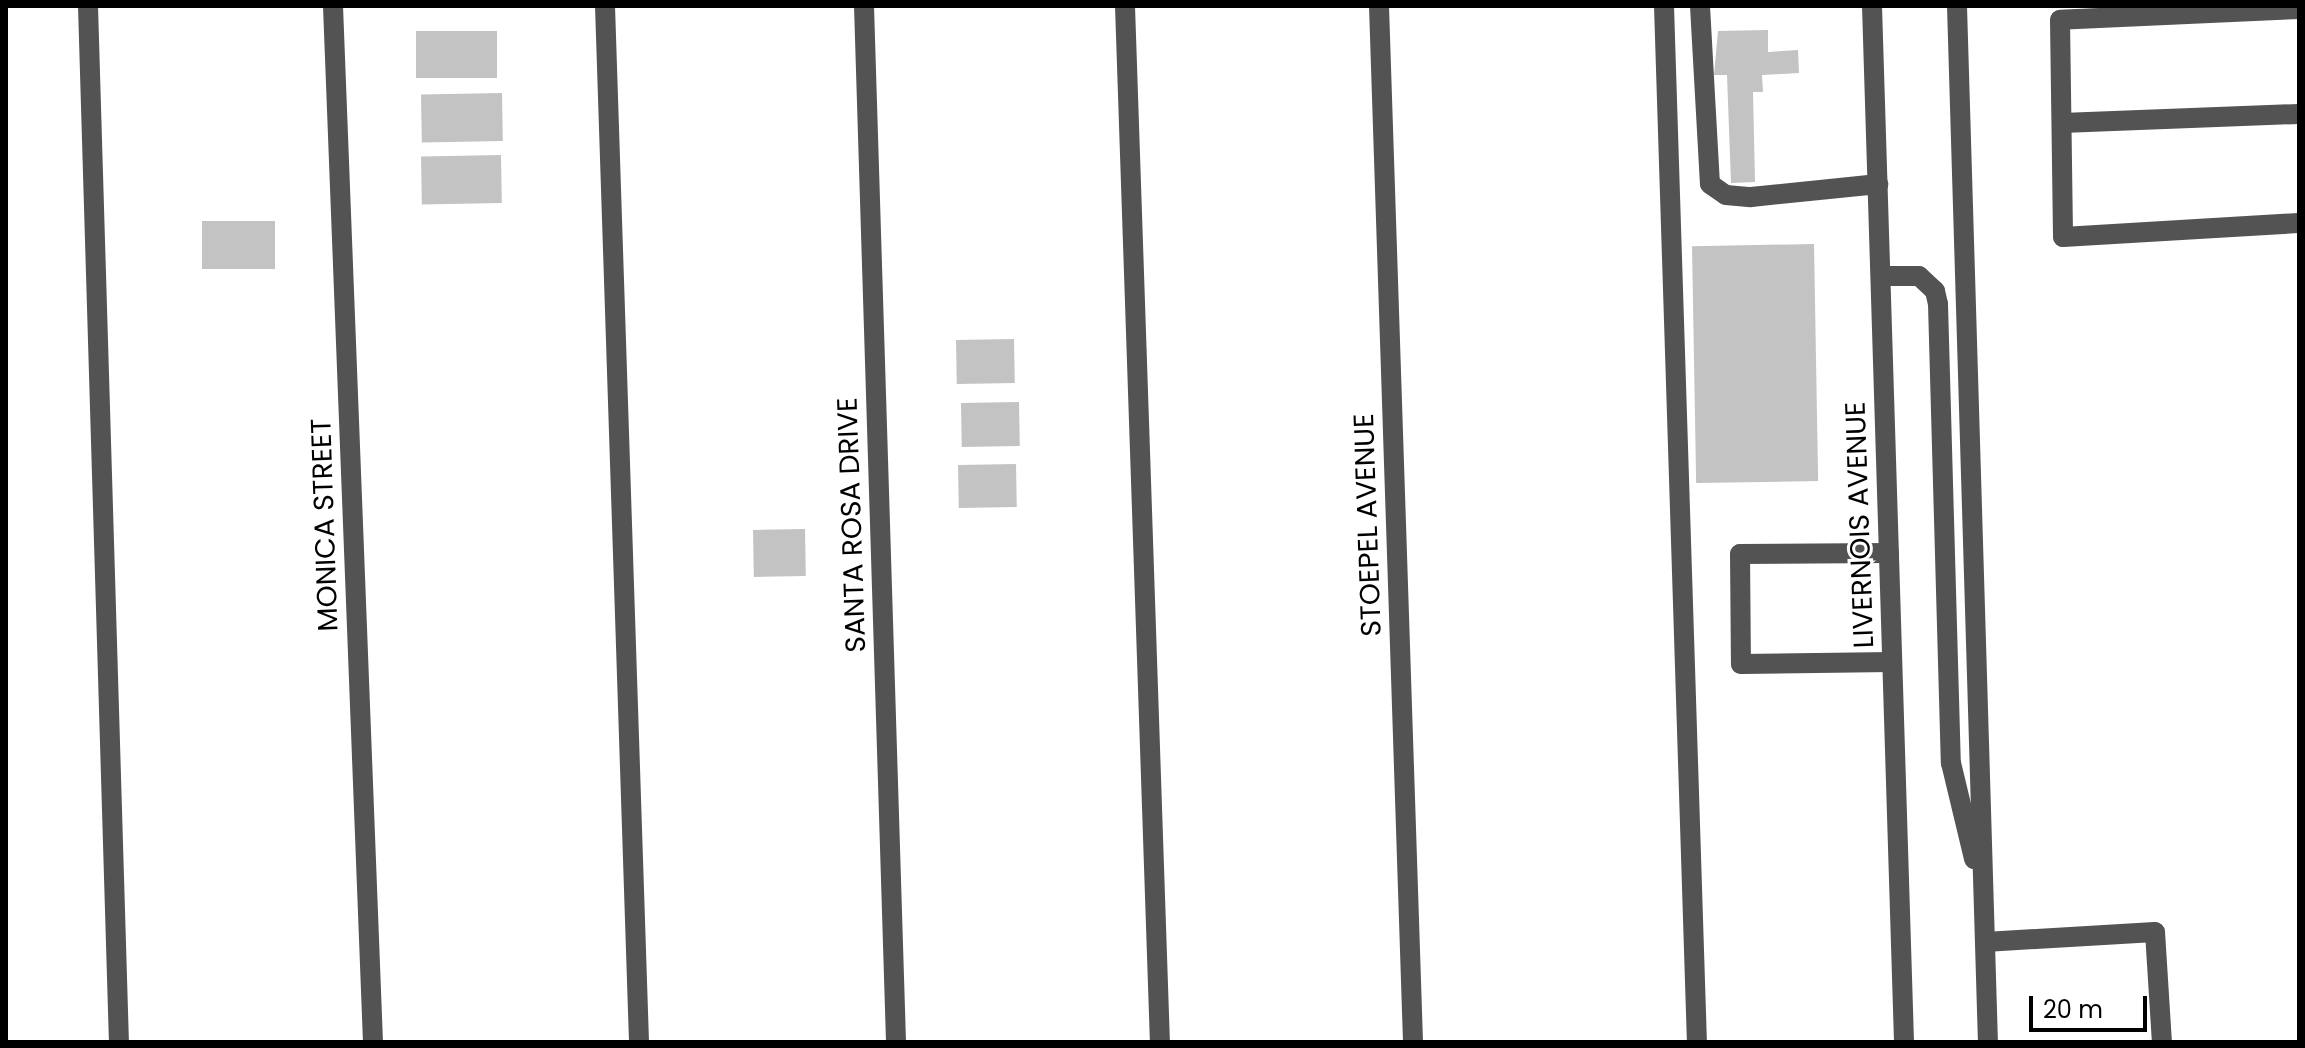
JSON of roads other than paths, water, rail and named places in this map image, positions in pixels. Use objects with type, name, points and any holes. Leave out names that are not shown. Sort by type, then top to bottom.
[{"type":"street","points":[[88,6],[119,1042]]},
{"type":"street","name":"MONICA STREET","points":[[333,6],[373,1042]]},
{"type":"street","points":[[605,6],[639,1042]]},
{"type":"street","name":"SANTA ROSA DRIVE","points":[[864,6],[896,1042]]},
{"type":"street","points":[[1125,6],[1160,1042]]},
{"type":"street","name":"STOEPEL AVENUE","points":[[1379,6],[1413,1042]]},
{"type":"street","points":[[1664,6],[1697,1042]]},
{"type":"street","points":[[1700,6],[1710,184],[1726,195],[1751,197],[1878,184]]},
{"type":"street","name":"LIVERNOIS AVENUE","points":[[1872,6],[1904,1042]]},
{"type":"street","points":[[1957,6],[1988,1042]]},
{"type":"street","points":[[2299,9],[2060,20],[2063,237],[2299,223]]},
{"type":"street","points":[[2062,123],[2299,114]]},
{"type":"street","points":[[1881,276],[1919,276],[1935,291],[1938,304],[1951,763],[1984,902]]},
{"type":"street","points":[[1889,553],[1740,554],[1741,664],[1892,662]]},
{"type":"street","points":[[1985,942],[2155,932],[2162,1042]]}]
